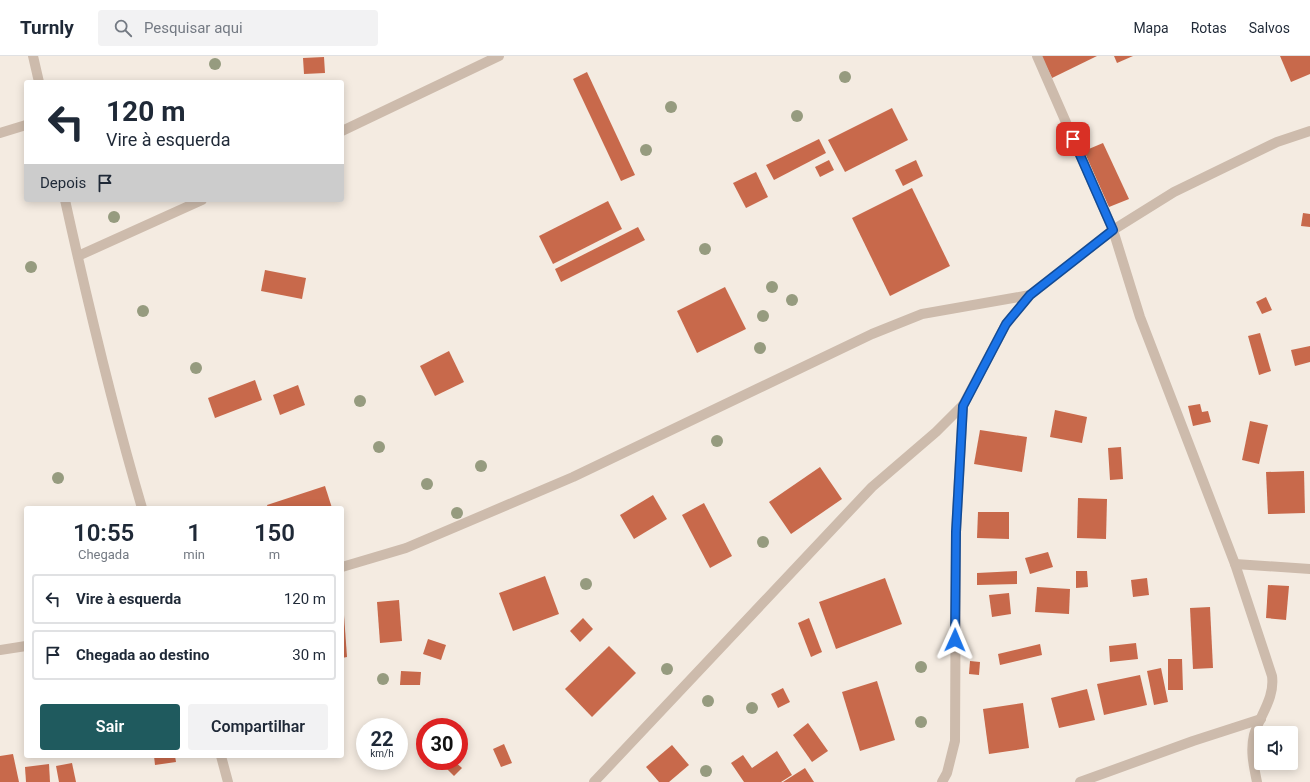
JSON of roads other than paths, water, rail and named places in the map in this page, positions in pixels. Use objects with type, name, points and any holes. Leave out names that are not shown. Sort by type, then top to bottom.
[{"type":"street","points":[[33,56],[39,80]]},
{"type":"street","points":[[344,130],[499,56]]},
{"type":"street","points":[[1037,56],[1113,230],[1140,317],[1235,564],[1272,676],[1273,684],[1271,696],[1252,746],[1253,764],[1257,782]]},
{"type":"street","points":[[0,133],[24,126]]},
{"type":"street","points":[[594,782],[872,487],[936,432],[963,406],[1006,324],[1030,295],[1113,230],[1174,192],[1278,142],[1310,131]]},
{"type":"street","points":[[65,202],[122,442],[141,506]]},
{"type":"street","points":[[78,256],[198,202]]},
{"type":"street","points":[[344,567],[406,548],[573,477],[879,331],[922,314],[1030,295]]},
{"type":"street","points":[[942,782],[947,773],[955,741],[956,532],[963,406]]},
{"type":"street","points":[[1235,564],[1310,569]]},
{"type":"street","points":[[0,650],[24,646]]},
{"type":"street","points":[[1080,782],[1193,741],[1261,719]]},
{"type":"street","points":[[222,758],[228,782]]}]
